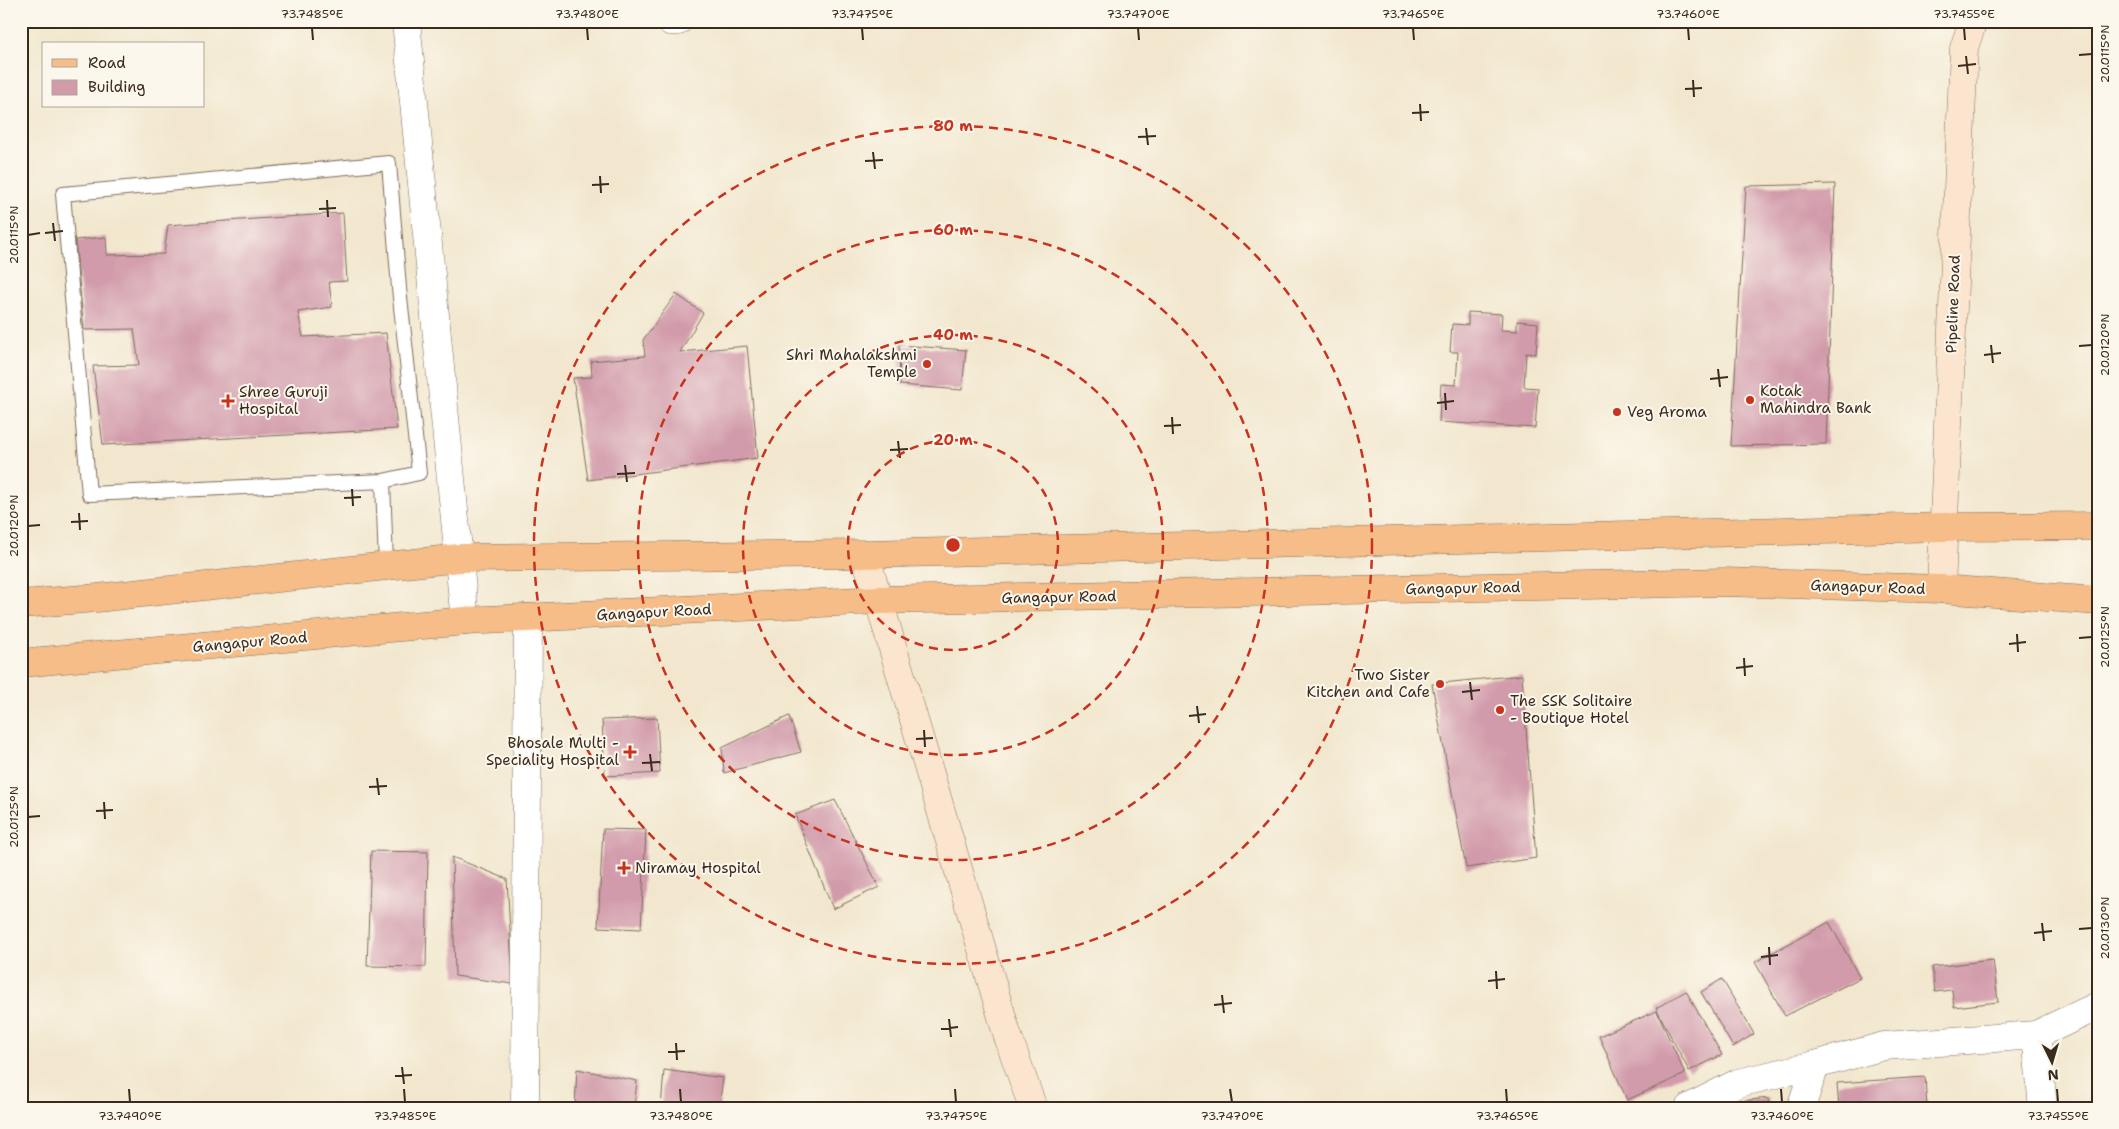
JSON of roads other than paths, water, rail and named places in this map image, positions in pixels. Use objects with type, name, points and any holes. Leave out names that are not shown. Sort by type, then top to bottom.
[{"type":"main road","points":[[21,604],[459,558],[865,554],[1944,527],[2098,526]]},
{"type":"main road","name":"Gangapur Road","points":[[21,663],[465,621],[879,600],[1725,582],[1941,589],[2098,601]]},
{"type":"street","points":[[406,21],[465,621]]},
{"type":"street","points":[[670,21],[678,21]]},
{"type":"street","name":"Pipeline Road","points":[[1941,589],[1964,48],[1973,21]]},
{"type":"street","points":[[865,554],[1004,1025],[1033,1108]]},
{"type":"street","points":[[525,1108],[528,618]]},
{"type":"street","points":[[1689,1108],[1738,1083],[1816,1065],[1884,1046],[2036,1035],[2098,1006]]},
{"type":"street","points":[[2036,1035],[2043,1108]]},
{"type":"street","points":[[1801,1108],[1816,1065]]},
{"type":"lane","points":[[390,163],[399,288],[419,473],[383,481],[89,494],[63,194],[390,163]]},
{"type":"lane","points":[[383,481],[386,566]]},
{"type":"place","name":"Shri Mahalakshmi Temple","points":[[927,364]]},
{"type":"place","name":"Kotak Mahindra Bank","points":[[1750,400]]},
{"type":"place","name":"Shree Guruji Hospital","points":[[228,401]]},
{"type":"place","name":"Veg Aroma","points":[[1617,412]]},
{"type":"place","name":"Two Sister Kitchen and Cafe","points":[[1440,684]]},
{"type":"place","name":"The SSK Solitaire - Boutique Hotel","points":[[1500,710]]},
{"type":"place","name":"Bhosale Multi - Speciality Hospital","points":[[630,752]]},
{"type":"place","name":"Niramay Hospital","points":[[624,868]]}]
